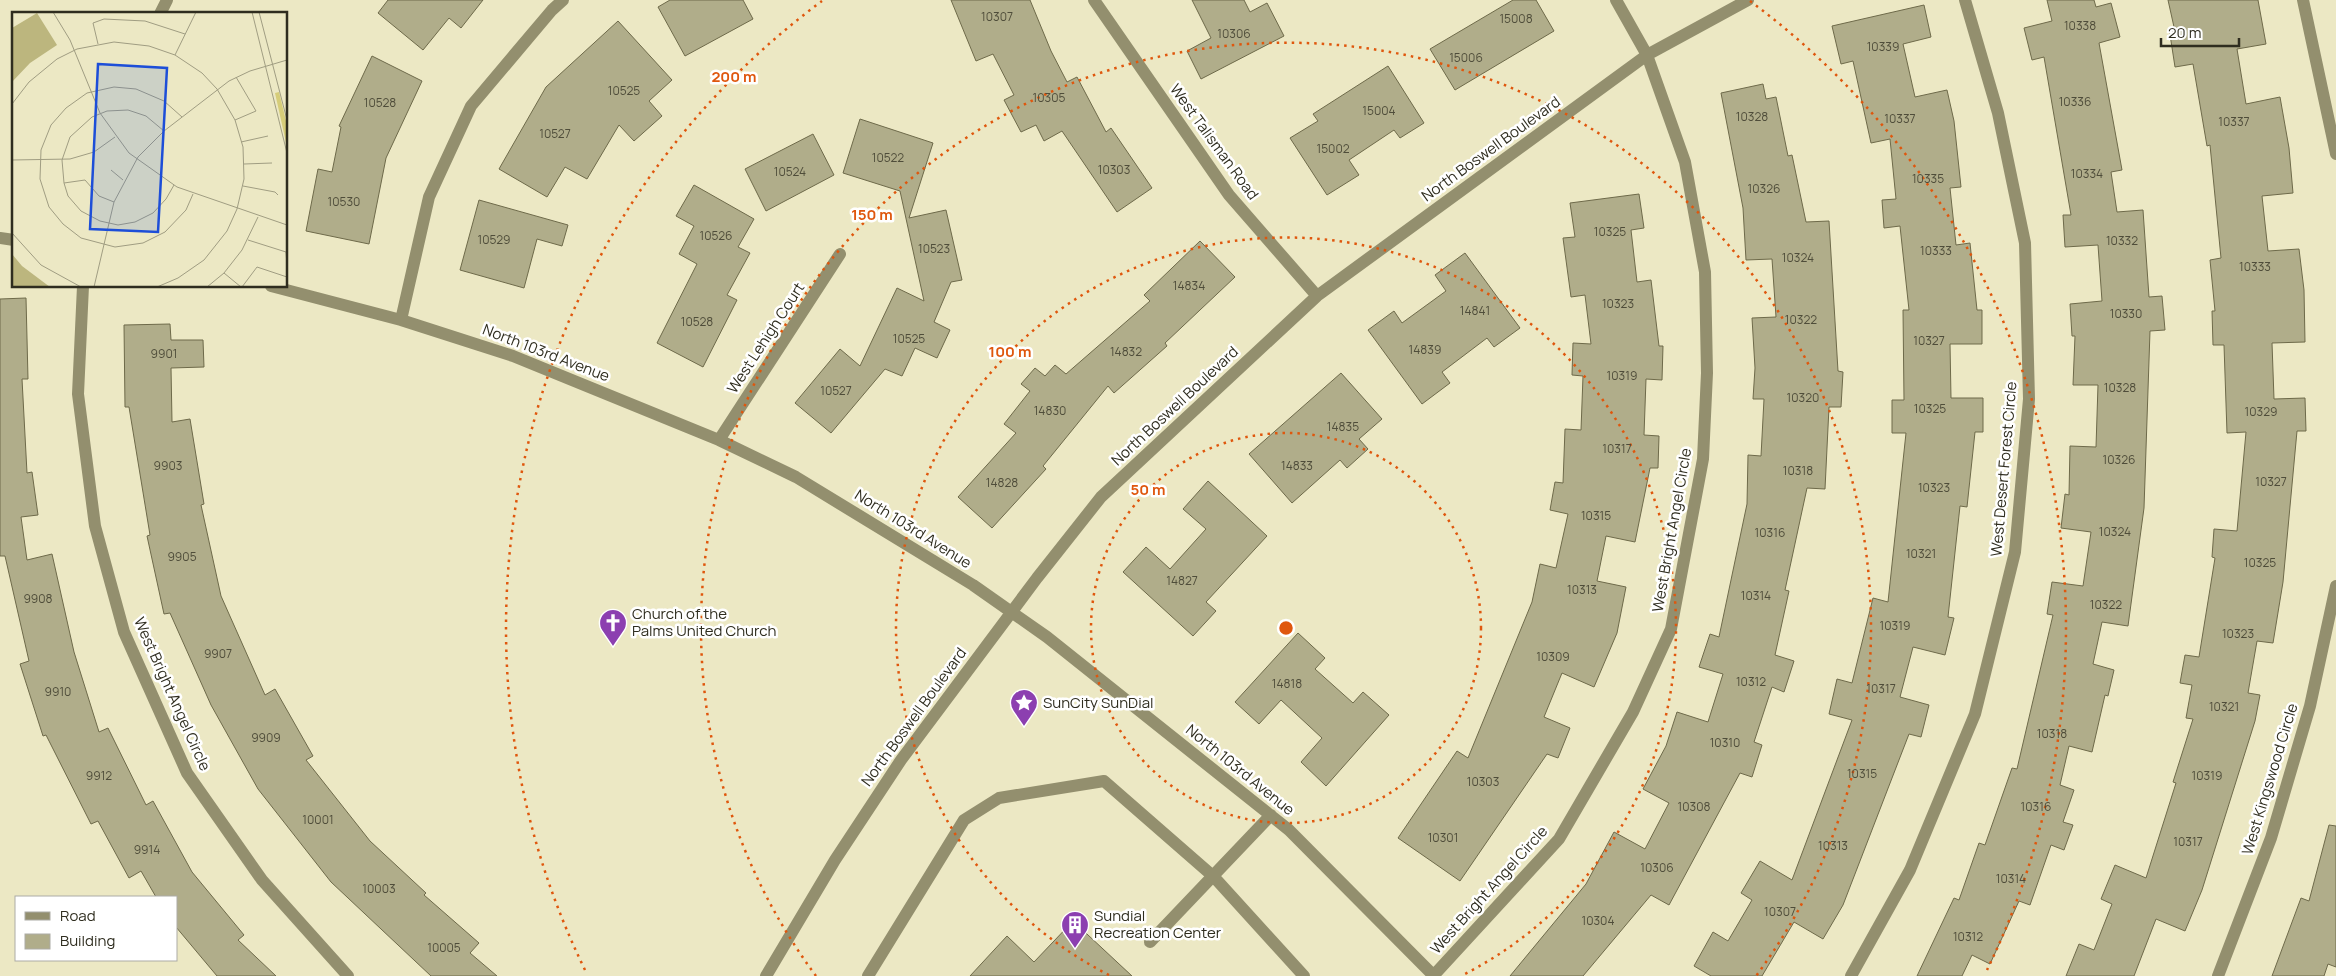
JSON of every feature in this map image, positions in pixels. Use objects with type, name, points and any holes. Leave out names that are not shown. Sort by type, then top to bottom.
[{"type":"street","points":[[161,12],[167,0]]},
{"type":"street","points":[[401,320],[428,197],[471,106],[552,10],[563,0]]},
{"type":"street","name":"West Talisman Road","points":[[1094,0],[1229,195],[1317,296]]},
{"type":"street","name":"West Bright Angel Circle","points":[[1434,976],[1559,839],[1633,712],[1671,629],[1703,459],[1707,373],[1705,272],[1685,162],[1648,55],[1616,0]]},
{"type":"street","name":"North Boswell Boulevard","points":[[766,976],[835,860],[876,796],[927,723],[1101,497],[1317,296],[1648,55],[1748,0]]},
{"type":"street","name":"West Desert Forest Circle","points":[[1850,976],[1860,962],[1910,870],[1975,714],[2015,552],[2029,399],[2025,243],[1998,112],[1965,0]]},
{"type":"street","points":[[2303,0],[2336,154]]},
{"type":"street","name":"West Lehigh Court","points":[[720,440],[840,254]]},
{"type":"street","name":"West Bright Angel Circle","points":[[83,288],[78,394],[95,526],[124,632],[187,773],[262,880],[348,976]]},
{"type":"street","name":"North 103rd Avenue","points":[[279,288],[401,320],[513,356],[720,440],[796,477],[908,544],[1047,637],[1289,830],[1434,976]]},
{"type":"street","name":"West Kingswood Circle","points":[[2218,976],[2271,838],[2310,706],[2336,586]]},
{"type":"street","points":[[868,976],[964,820],[999,798],[1104,781],[1214,877],[1304,976]]},
{"type":"street","points":[[1150,942],[1271,815]]},
{"type":"building","points":[[388,0],[483,0],[461,28],[449,18],[423,50],[378,13]]},
{"type":"building","points":[[670,0],[743,0],[753,19],[685,56],[658,7]]},
{"type":"building","points":[[951,0],[1030,0],[1051,51],[1067,82],[1077,77],[1106,132],[1111,128],[1152,188],[1117,212],[1062,131],[1044,141],[1036,125],[1021,132],[1004,100],[1014,95],[993,54],[976,61]]},
{"type":"building","points":[[1192,0],[1244,0],[1250,12],[1267,3],[1284,36],[1201,79],[1187,51],[1211,38]]},
{"type":"building","points":[[1513,0],[1536,0],[1554,31],[1455,90],[1430,49]]},
{"type":"building","points":[[2047,0],[2094,0],[2096,7],[2111,3],[2120,37],[2099,43],[2122,170],[2111,172],[2117,212],[2143,210],[2149,297],[2162,296],[2165,330],[2150,331],[2144,508],[2128,626],[2102,622],[2093,664],[2114,670],[2108,696],[2105,695],[2092,752],[2069,746],[2060,785],[2074,790],[2063,822],[2073,825],[2064,850],[2051,845],[2030,905],[2019,901],[1990,964],[1972,955],[1962,976],[1917,976],[1954,898],[1959,900],[1979,843],[1985,845],[2012,768],[2017,769],[2053,615],[2047,614],[2052,582],[2083,586],[2091,532],[2061,528],[2065,494],[2069,495],[2070,446],[2096,447],[2098,385],[2073,385],[2075,336],[2072,336],[2070,304],[2102,301],[2098,245],[2065,247],[2063,215],[2071,215],[2044,57],[2032,60],[2024,28],[2052,21]]},
{"type":"building","points":[[2168,0],[2258,0],[2266,44],[2237,49],[2246,104],[2280,97],[2289,148],[2293,193],[2262,196],[2268,251],[2299,249],[2304,290],[2305,342],[2272,343],[2274,399],[2305,398],[2306,431],[2297,431],[2283,582],[2273,643],[2257,641],[2248,693],[2260,695],[2255,721],[2202,890],[2185,931],[2156,919],[2134,976],[2066,976],[2079,944],[2094,950],[2112,904],[2101,899],[2115,865],[2146,878],[2176,783],[2173,782],[2193,719],[2186,718],[2192,685],[2180,683],[2185,655],[2199,657],[2215,558],[2212,557],[2214,529],[2237,531],[2246,432],[2227,433],[2224,345],[2213,345],[2212,311],[2215,311],[2210,260],[2221,258],[2210,145],[2207,146],[2193,64],[2175,67],[2169,28],[2174,27]]},
{"type":"building","points":[[1924,5],[1931,37],[1903,44],[1915,97],[1947,90],[1954,121],[1961,187],[1950,188],[1956,245],[1970,243],[1977,310],[1982,310],[1982,344],[1950,344],[1951,398],[1983,398],[1983,432],[1975,432],[1967,507],[1960,506],[1948,617],[1954,618],[1945,655],[1913,647],[1900,697],[1929,705],[1921,737],[1909,734],[1843,905],[1823,939],[1794,922],[1762,976],[1711,976],[1694,966],[1713,932],[1728,941],[1752,900],[1741,893],[1760,861],[1792,880],[1852,720],[1829,714],[1837,679],[1852,683],[1873,598],[1888,602],[1906,433],[1892,433],[1892,400],[1904,400],[1903,310],[1909,310],[1900,226],[1884,228],[1882,200],[1896,199],[1890,139],[1871,143],[1853,61],[1841,64],[1832,26]]},
{"type":"building","points":[[618,21],[672,80],[649,101],[662,116],[634,141],[619,125],[587,179],[565,167],[547,197],[499,169],[546,87]]},
{"type":"building","points":[[372,56],[422,81],[386,158],[369,244],[306,231],[318,169],[332,172],[341,127],[339,126]]},
{"type":"building","points":[[1388,66],[1424,123],[1400,138],[1394,130],[1349,160],[1359,175],[1327,195],[1290,138],[1318,121],[1313,114]]},
{"type":"building","points":[[1763,84],[1766,99],[1776,97],[1788,156],[1792,155],[1806,222],[1829,221],[1838,371],[1843,372],[1841,407],[1829,407],[1825,489],[1807,488],[1785,590],[1789,591],[1775,655],[1794,661],[1784,692],[1772,687],[1754,742],[1762,745],[1752,777],[1740,773],[1669,905],[1651,895],[1583,976],[1510,976],[1586,884],[1614,832],[1645,849],[1669,803],[1643,789],[1666,746],[1677,712],[1708,722],[1723,674],[1699,667],[1710,634],[1719,637],[1747,504],[1748,455],[1761,456],[1764,399],[1753,399],[1755,368],[1752,318],[1776,317],[1772,259],[1746,260],[1743,208],[1721,93]]},
{"type":"building","points":[[860,119],[933,143],[909,218],[946,210],[962,280],[951,282],[934,322],[950,330],[937,358],[915,348],[902,376],[885,369],[831,433],[795,403],[840,349],[860,366],[897,288],[924,301],[900,191],[843,173]]},
{"type":"building","points":[[813,134],[834,175],[766,211],[745,169]]},
{"type":"building","points":[[694,185],[754,219],[738,247],[750,253],[727,295],[737,300],[703,367],[657,343],[697,264],[679,254],[694,226],[676,216]]},
{"type":"building","points":[[1639,194],[1644,228],[1631,230],[1637,282],[1651,280],[1659,346],[1663,346],[1662,380],[1646,379],[1644,435],[1659,436],[1658,468],[1650,468],[1635,542],[1606,536],[1597,581],[1626,587],[1617,633],[1594,687],[1562,673],[1544,717],[1570,728],[1558,758],[1547,754],[1460,881],[1398,838],[1457,751],[1468,758],[1532,602],[1540,564],[1556,568],[1568,514],[1550,510],[1555,482],[1563,483],[1565,429],[1581,430],[1583,376],[1572,375],[1573,343],[1591,344],[1585,295],[1571,297],[1563,238],[1575,237],[1570,203]]},
{"type":"building","points":[[479,200],[568,225],[562,246],[537,239],[524,288],[460,270]]},
{"type":"building","points":[[1200,241],[1235,277],[1165,343],[1167,346],[1114,393],[1108,386],[1043,466],[1046,469],[992,528],[958,497],[1016,433],[1004,424],[1030,391],[1021,384],[1035,368],[1045,376],[1055,365],[1066,374],[1150,301],[1144,295]]},
{"type":"building","points":[[1465,253],[1520,328],[1494,347],[1487,338],[1442,372],[1450,383],[1422,404],[1368,330],[1394,311],[1402,323],[1446,291],[1435,275]]},
{"type":"building","points":[[26,298],[28,379],[22,379],[27,473],[32,472],[38,515],[21,517],[27,560],[52,554],[74,652],[99,732],[108,728],[146,805],[153,801],[192,872],[244,935],[238,940],[276,976],[217,976],[178,929],[178,896],[155,896],[141,871],[129,878],[98,821],[91,824],[46,735],[43,736],[20,664],[29,661],[5,556],[0,556],[0,299]]},
{"type":"building","points":[[170,324],[171,340],[203,340],[204,367],[171,368],[172,422],[190,419],[204,504],[201,505],[221,596],[265,695],[275,689],[313,756],[306,760],[370,841],[426,893],[424,895],[479,943],[470,953],[497,976],[431,976],[331,882],[258,789],[211,705],[170,613],[164,614],[147,536],[150,535],[129,407],[125,407],[124,325]]},
{"type":"building","points":[[1341,373],[1382,419],[1359,439],[1368,449],[1347,468],[1340,460],[1292,503],[1249,454]]},
{"type":"building","points":[[1208,481],[1267,536],[1206,602],[1216,611],[1193,636],[1123,572],[1146,547],[1170,569],[1206,529],[1183,509]]},
{"type":"building","points":[[1298,633],[1325,658],[1315,669],[1353,703],[1363,692],[1389,715],[1326,786],[1301,762],[1322,738],[1281,700],[1259,724],[1235,702]]},
{"type":"building","points":[[2329,825],[2336,826],[2336,967],[2328,964],[2324,976],[2272,976],[2301,898],[2309,901]]},
{"type":"building","name":"Sundial Recreation Center","points":[[1073,921],[1132,976],[970,976],[1007,936],[1034,962]]},
{"type":"place","name":"Church of the Palms United Church","points":[[613,647]]},
{"type":"place","name":"SunCity SunDial","points":[[1024,727]]},
{"type":"place","name":"Sundial Recreation Center","points":[[1075,949]]}]
